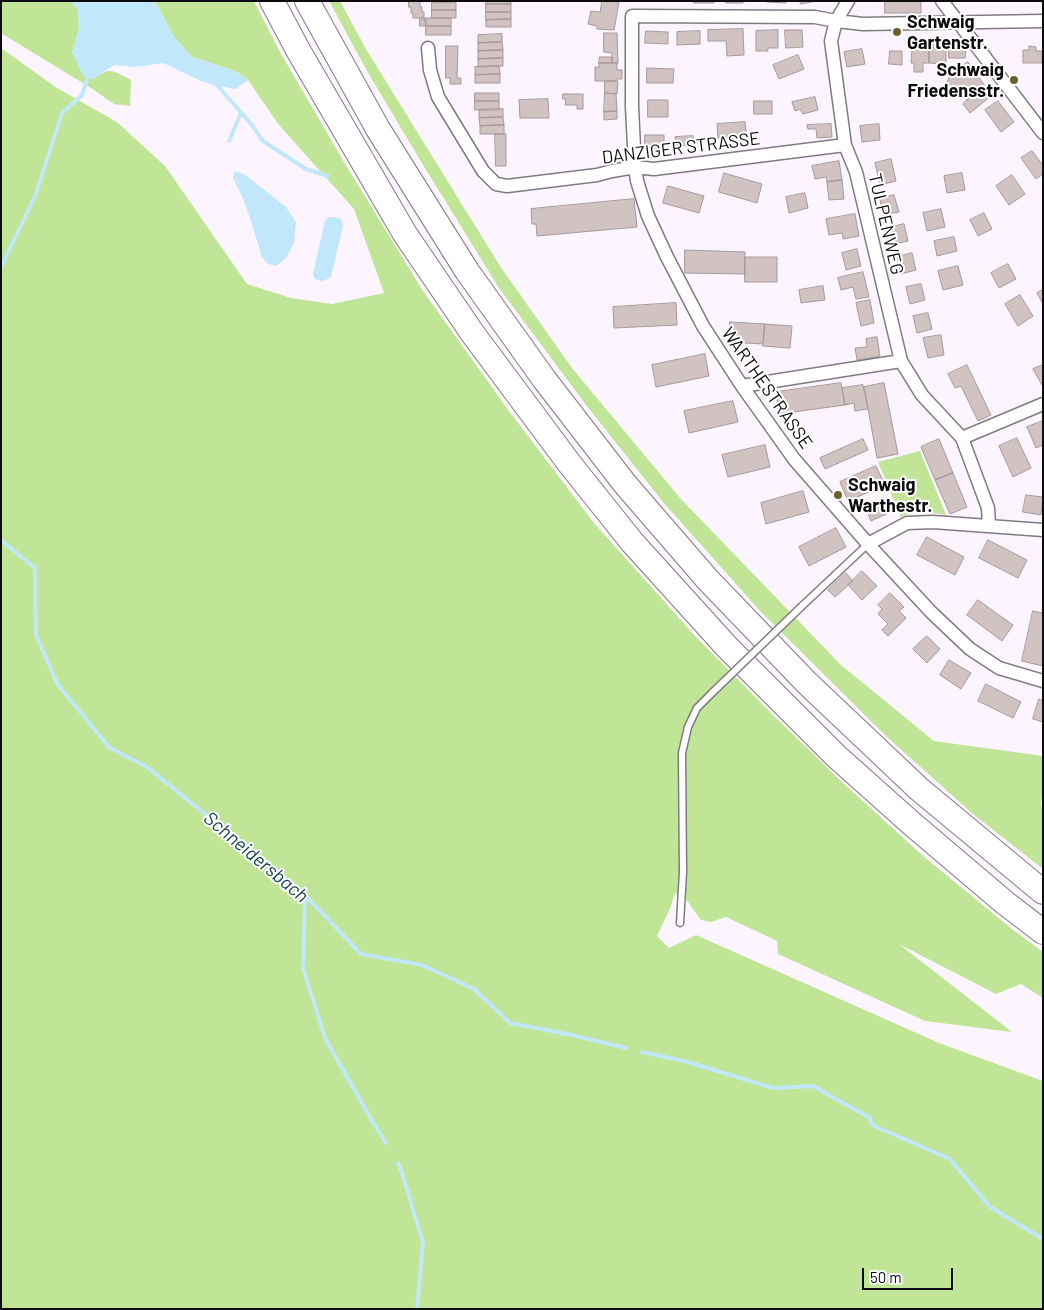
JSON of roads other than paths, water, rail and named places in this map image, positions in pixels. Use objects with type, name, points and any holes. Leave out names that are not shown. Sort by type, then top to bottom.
[{"type":"highway","points":[[272,1],[302,59],[405,234],[473,334],[569,463],[632,542],[727,647],[836,756],[911,823],[1004,902],[1043,932]]},
{"type":"highway","points":[[307,1],[378,129],[467,271],[544,379],[625,484],[708,580],[807,683],[918,789],[1043,892]]},
{"type":"street","name":"TULPENWEG","points":[[848,1],[836,21],[831,41],[845,146],[856,172],[901,361],[922,395],[962,438],[988,508],[989,526]]},
{"type":"street","points":[[942,1],[1043,134]]},
{"type":"street","name":"WARTHESTRASSE","points":[[836,21],[815,17],[632,16],[632,107],[637,182],[648,216],[703,326],[742,386],[794,459],[930,612],[970,649],[999,668],[1043,681]]},
{"type":"street","points":[[836,21],[864,24],[1043,21]]},
{"type":"street","name":"DANZIGER STRASSE","points":[[428,48],[430,70],[438,97],[483,171],[496,184],[507,186],[597,175],[635,167],[654,169],[845,146]]},
{"type":"street","points":[[742,386],[901,361]]},
{"type":"street","points":[[962,438],[1043,404]]},
{"type":"street","points":[[868,544],[907,523],[933,522],[1043,530]]},
{"type":"lane","points":[[680,923],[683,863],[682,753],[688,727],[698,708],[868,544]]},
{"type":"water","points":[[70,1],[155,1],[174,37],[192,57],[235,71],[248,80],[236,89],[213,85],[163,63],[135,67],[114,65],[93,79],[84,77],[72,53],[79,29],[78,9]]},
{"type":"water","points":[[234,172],[244,174],[286,207],[296,222],[294,243],[286,258],[276,266],[268,264],[262,257],[249,215],[233,178]]},
{"type":"water","points":[[329,217],[341,219],[343,226],[331,277],[320,281],[315,279],[313,274],[325,221]]},
{"type":"waterway","name":"Schneidersbach","points":[[1,267],[36,194],[62,113],[82,95],[89,74]]},
{"type":"waterway","points":[[216,84],[252,125],[263,141],[306,169],[328,176]]},
{"type":"waterway","points":[[229,141],[241,113]]},
{"type":"waterway","name":"Schneidersbach","points":[[1,540],[35,568],[36,635],[58,685],[110,748],[147,767],[305,895],[361,954],[422,965],[474,989],[510,1023],[626,1048]]},
{"type":"waterway","points":[[305,896],[303,968],[325,1038],[386,1143]]},
{"type":"waterway","name":"Schneidersbach","points":[[642,1052],[684,1061],[773,1088],[813,1086],[870,1118],[872,1125],[950,1159],[990,1207],[1043,1239]]},
{"type":"waterway","points":[[398,1163],[423,1243],[417,1309]]},
{"type":"place","name":"Schwaig Gartenstr.","points":[[897,32]]},
{"type":"place","name":"Schwaig Friedensstr.","points":[[1014,80]]},
{"type":"place","name":"Schwaig Warthestr.","points":[[838,495]]}]
